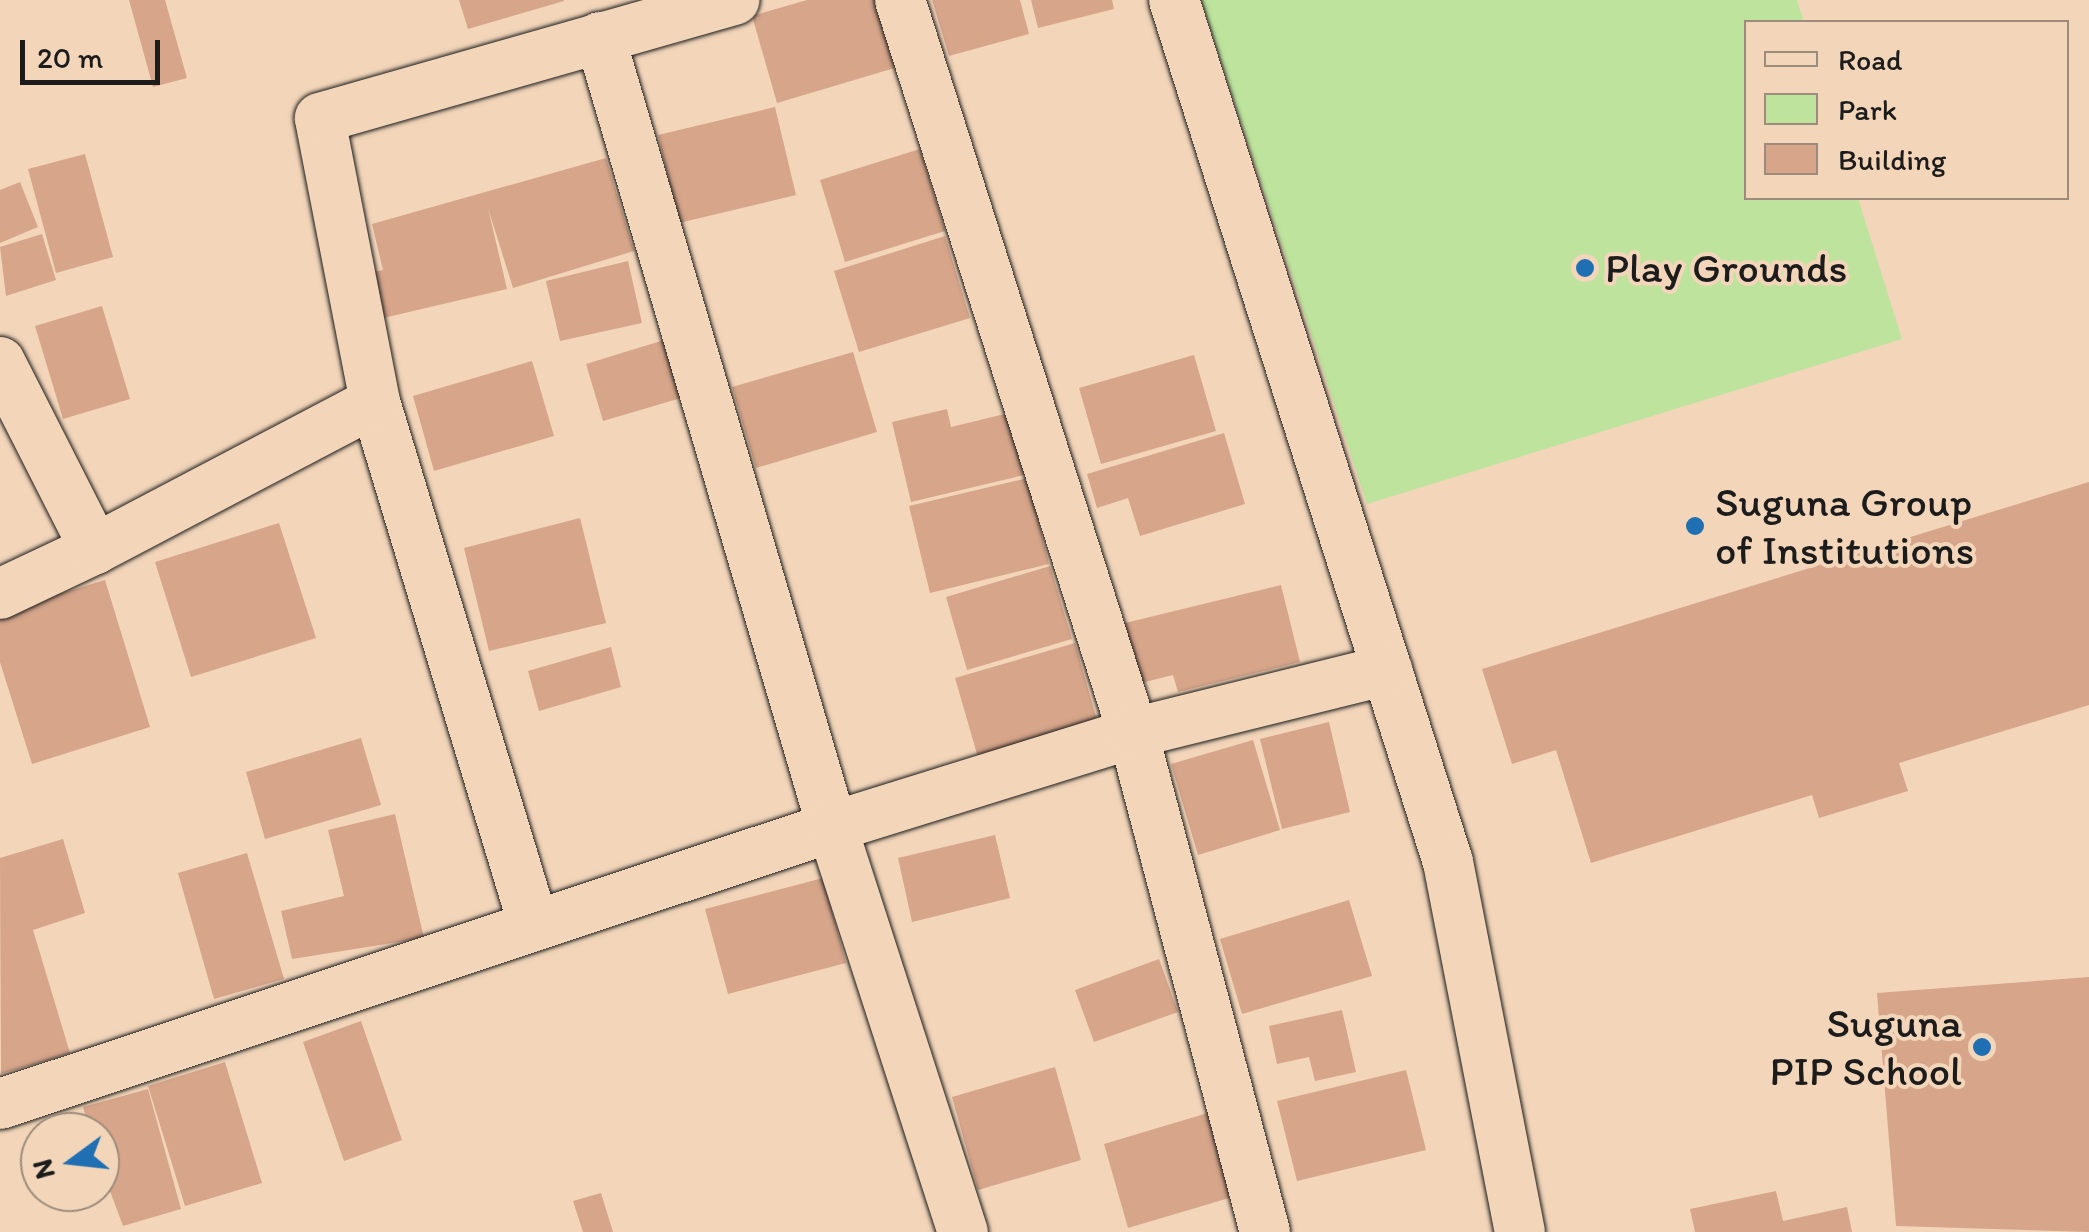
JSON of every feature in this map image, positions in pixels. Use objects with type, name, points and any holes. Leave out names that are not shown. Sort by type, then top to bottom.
[{"type":"street","points":[[534,923],[375,402],[320,118],[736,0]]},
{"type":"street","points":[[900,0],[1133,734],[1266,1232]]},
{"type":"street","points":[[1174,0],[1448,862],[1520,1232]]},
{"type":"street","points":[[600,37],[832,827],[963,1232]]},
{"type":"street","points":[[0,362],[94,549]]},
{"type":"street","points":[[0,594],[375,402]]},
{"type":"street","points":[[0,1104],[534,923],[832,827],[1133,734],[1387,670]]},
{"type":"green space","name":"Play Grounds","points":[[1201,0],[1797,0],[1803,20],[1744,20],[1744,200],[1859,200],[1902,339],[1367,504]]},
{"type":"building","points":[[129,0],[165,0],[187,78],[153,87]]},
{"type":"building","points":[[459,0],[564,0],[564,1],[468,29]]},
{"type":"building","points":[[807,0],[879,0],[898,67],[777,103],[752,16]]},
{"type":"building","points":[[932,0],[1020,0],[1029,34],[949,56]]},
{"type":"building","points":[[1031,0],[1112,0],[1114,9],[1038,28]]},
{"type":"building","points":[[775,107],[796,195],[679,223],[658,135]]},
{"type":"building","points":[[920,149],[945,231],[845,262],[820,180]]},
{"type":"building","points":[[85,154],[113,257],[56,273],[28,169]]},
{"type":"building","points":[[606,158],[634,251],[513,288],[488,208],[507,289],[379,319],[368,273],[383,270],[372,224]]},
{"type":"building","points":[[20,182],[38,227],[0,243],[0,190]]},
{"type":"building","points":[[42,234],[56,280],[6,296],[0,247]]},
{"type":"building","points":[[945,236],[970,318],[859,352],[834,271]]},
{"type":"building","points":[[628,261],[642,323],[560,341],[546,281]]},
{"type":"building","points":[[102,306],[130,399],[63,419],[35,326]]},
{"type":"building","points":[[664,340],[681,398],[603,421],[586,364]]},
{"type":"building","points":[[853,352],[877,432],[756,468],[732,387]]},
{"type":"building","points":[[1194,355],[1216,431],[1101,464],[1079,388]]},
{"type":"building","points":[[532,361],[554,436],[434,471],[413,396]]},
{"type":"building","points":[[947,409],[951,427],[1013,412],[1028,474],[911,502],[892,422]]},
{"type":"building","points":[[1224,433],[1245,504],[1140,536],[1128,498],[1097,508],[1087,474]]},
{"type":"building","points":[[1028,478],[1049,564],[930,593],[909,506]]},
{"type":"building","points":[[2089,482],[2089,705],[1899,763],[1908,791],[1819,818],[1812,795],[1591,863],[1556,750],[1512,764],[1482,669]]},
{"type":"building","points":[[580,518],[606,623],[489,651],[464,548]]},
{"type":"building","points":[[279,523],[316,638],[191,677],[155,562]]},
{"type":"building","points":[[1050,566],[1072,639],[967,670],[946,597]]},
{"type":"building","points":[[105,580],[150,727],[32,764],[0,662],[0,612]]},
{"type":"building","points":[[1281,585],[1300,662],[1178,692],[1173,675],[1137,684],[1121,624]]},
{"type":"building","points":[[1075,643],[1099,727],[979,761],[955,678]]},
{"type":"building","points":[[611,647],[621,687],[539,711],[528,671]]},
{"type":"building","points":[[1329,722],[1350,812],[1282,829],[1260,739]]},
{"type":"building","points":[[361,738],[381,805],[265,839],[246,772]]},
{"type":"building","points":[[1253,740],[1280,830],[1198,855],[1171,764]]},
{"type":"building","points":[[395,814],[424,938],[292,959],[281,911],[344,896],[328,830]]},
{"type":"building","points":[[995,835],[1010,898],[912,922],[898,858]]},
{"type":"building","points":[[63,839],[85,913],[33,930],[70,1053],[1,1074],[0,858]]},
{"type":"building","points":[[247,853],[284,979],[214,999],[178,873]]},
{"type":"building","points":[[823,878],[846,963],[728,994],[705,909]]},
{"type":"building","points":[[1349,900],[1372,976],[1242,1014],[1220,939]]},
{"type":"building","points":[[1159,959],[1178,1012],[1094,1042],[1075,990]]},
{"type":"building","name":"Suguna PIP School","points":[[2089,977],[2089,1232],[1896,1226],[1877,993]]},
{"type":"building","points":[[1342,1010],[1356,1072],[1315,1081],[1309,1057],[1277,1064],[1269,1026]]},
{"type":"building","points":[[361,1021],[402,1140],[344,1161],[303,1042]]},
{"type":"building","points":[[225,1062],[262,1183],[185,1206],[148,1086]]},
{"type":"building","points":[[1055,1067],[1081,1160],[978,1190],[952,1097]]},
{"type":"building","points":[[1406,1070],[1426,1150],[1297,1181],[1277,1101]]},
{"type":"building","points":[[148,1089],[181,1209],[123,1226],[118,1212],[120,1112],[84,1112],[83,1107]]},
{"type":"building","points":[[1221,1109],[1246,1193],[1128,1228],[1104,1144]]},
{"type":"building","points":[[1776,1191],[1783,1221],[1847,1207],[1852,1232],[1695,1232],[1690,1209]]},
{"type":"building","points":[[601,1193],[613,1232],[583,1232],[573,1201]]},
{"type":"place","name":"Play Grounds","points":[[1585,268]]},
{"type":"place","name":"Suguna Group of Institutions","points":[[1695,526]]},
{"type":"place","name":"Suguna PIP School","points":[[1982,1047]]}]
